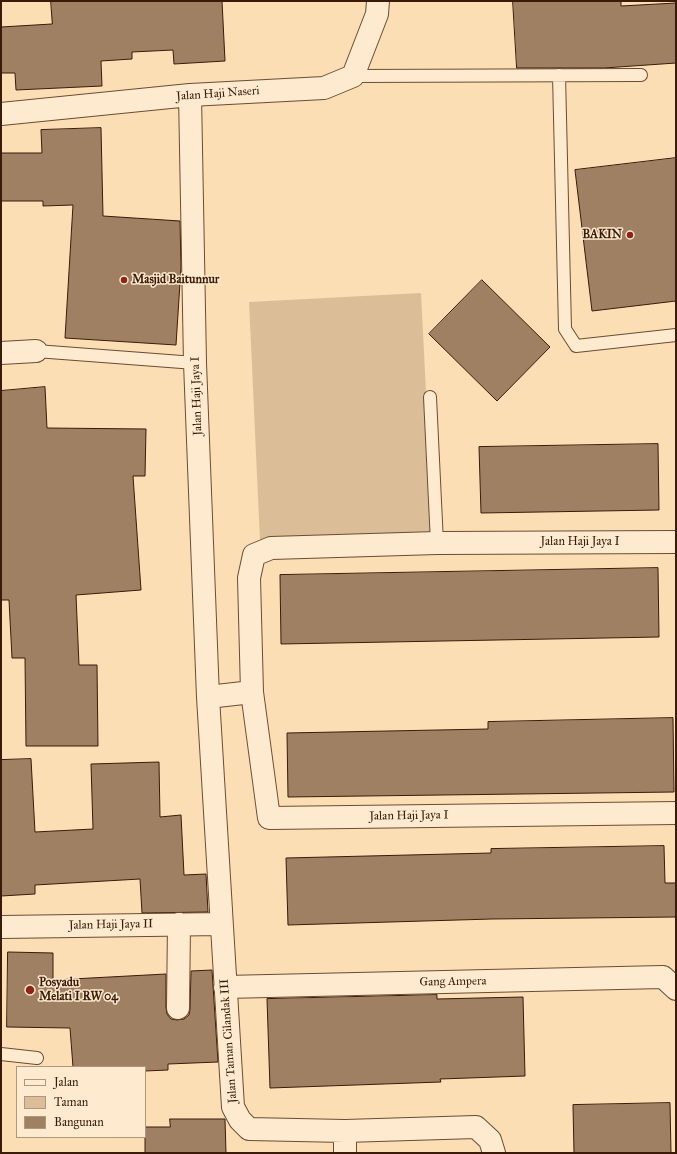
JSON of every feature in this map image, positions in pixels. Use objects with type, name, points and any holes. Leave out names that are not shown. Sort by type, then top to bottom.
[{"type":"street","points":[[354,76],[377,14],[378,1]]},
{"type":"street","name":"Jalan Haji Naseri","points":[[1,114],[190,95],[324,88],[354,76]]},
{"type":"street","name":"Jalan Haji Jaya I","points":[[190,95],[195,363],[208,697],[221,924]]},
{"type":"street","points":[[1,353],[36,351]]},
{"type":"street","name":"Jalan Haji Jaya I","points":[[676,542],[437,543],[271,548],[254,554],[249,578],[252,692],[269,818],[676,813]]},
{"type":"street","points":[[208,697],[252,692]]},
{"type":"street","points":[[178,1008],[179,924]]},
{"type":"street","name":"Jalan Haji Jaya II","points":[[1,927],[221,924]]},
{"type":"street","name":"Jalan Taman Cilandak III","points":[[221,924],[233,1107],[240,1120],[249,1129],[345,1131],[476,1127],[490,1140],[494,1153]]},
{"type":"street","name":"Gang Ampera","points":[[225,987],[664,977],[676,989]]},
{"type":"street","points":[[345,1131],[345,1153]]},
{"type":"lane","points":[[559,75],[565,329],[576,346],[676,335]]},
{"type":"lane","points":[[354,76],[641,75]]},
{"type":"lane","points":[[36,351],[195,363]]},
{"type":"lane","points":[[430,397],[437,543]]},
{"type":"lane","points":[[1,1054],[37,1058]]},
{"type":"green space","points":[[421,293],[433,531],[260,540],[249,302]]},
{"type":"building","points":[[51,1],[222,1],[225,61],[174,64],[173,50],[132,52],[132,59],[101,61],[102,86],[16,90],[15,73],[1,73],[1,27],[52,24]]},
{"type":"building","points":[[513,1],[621,1],[621,6],[676,3],[676,63],[604,68],[517,68]]},
{"type":"building","name":"Masjid Baitunnur","points":[[101,128],[103,216],[180,221],[181,267],[176,345],[65,338],[73,205],[43,206],[43,201],[1,201],[1,153],[42,153],[41,130]]},
{"type":"building","name":"BAKIN","points":[[676,158],[676,301],[592,311],[575,170]]},
{"type":"building","points":[[482,280],[550,347],[497,401],[429,334]]},
{"type":"building","points":[[45,387],[47,428],[146,429],[145,476],[133,476],[141,590],[76,595],[79,665],[97,665],[98,746],[26,746],[25,658],[12,658],[9,600],[1,600],[1,391]]},
{"type":"building","points":[[658,444],[659,510],[481,513],[479,447]]},
{"type":"building","points":[[658,568],[659,637],[281,644],[280,575]]},
{"type":"building","points":[[673,718],[674,792],[288,797],[287,733],[488,729],[488,722]]},
{"type":"building","points":[[31,759],[35,832],[93,829],[91,764],[159,762],[160,817],[181,815],[184,875],[206,874],[208,912],[142,913],[140,879],[35,885],[35,894],[1,896],[1,760]]},
{"type":"building","points":[[664,846],[665,883],[676,883],[676,917],[492,919],[288,925],[286,858],[491,853],[491,849]]},
{"type":"building","points":[[8,952],[53,953],[53,980],[166,974],[167,1014],[171,1019],[177,1020],[184,1019],[189,1015],[191,971],[212,970],[218,1062],[168,1064],[168,1070],[146,1071],[146,1066],[73,1066],[70,1028],[7,1027]]},
{"type":"building","points":[[437,995],[437,999],[523,997],[525,1076],[440,1079],[441,1082],[270,1088],[267,999]]},
{"type":"building","points":[[670,1103],[671,1153],[574,1153],[573,1105]]},
{"type":"building","points":[[170,1119],[225,1119],[226,1153],[145,1153],[146,1127],[170,1127]]},
{"type":"place","name":"BAKIN","points":[[630,235]]},
{"type":"place","name":"Masjid Baitunnur","points":[[124,280]]},
{"type":"place","name":"Posyadu Melati I RW 04","points":[[30,990]]}]
